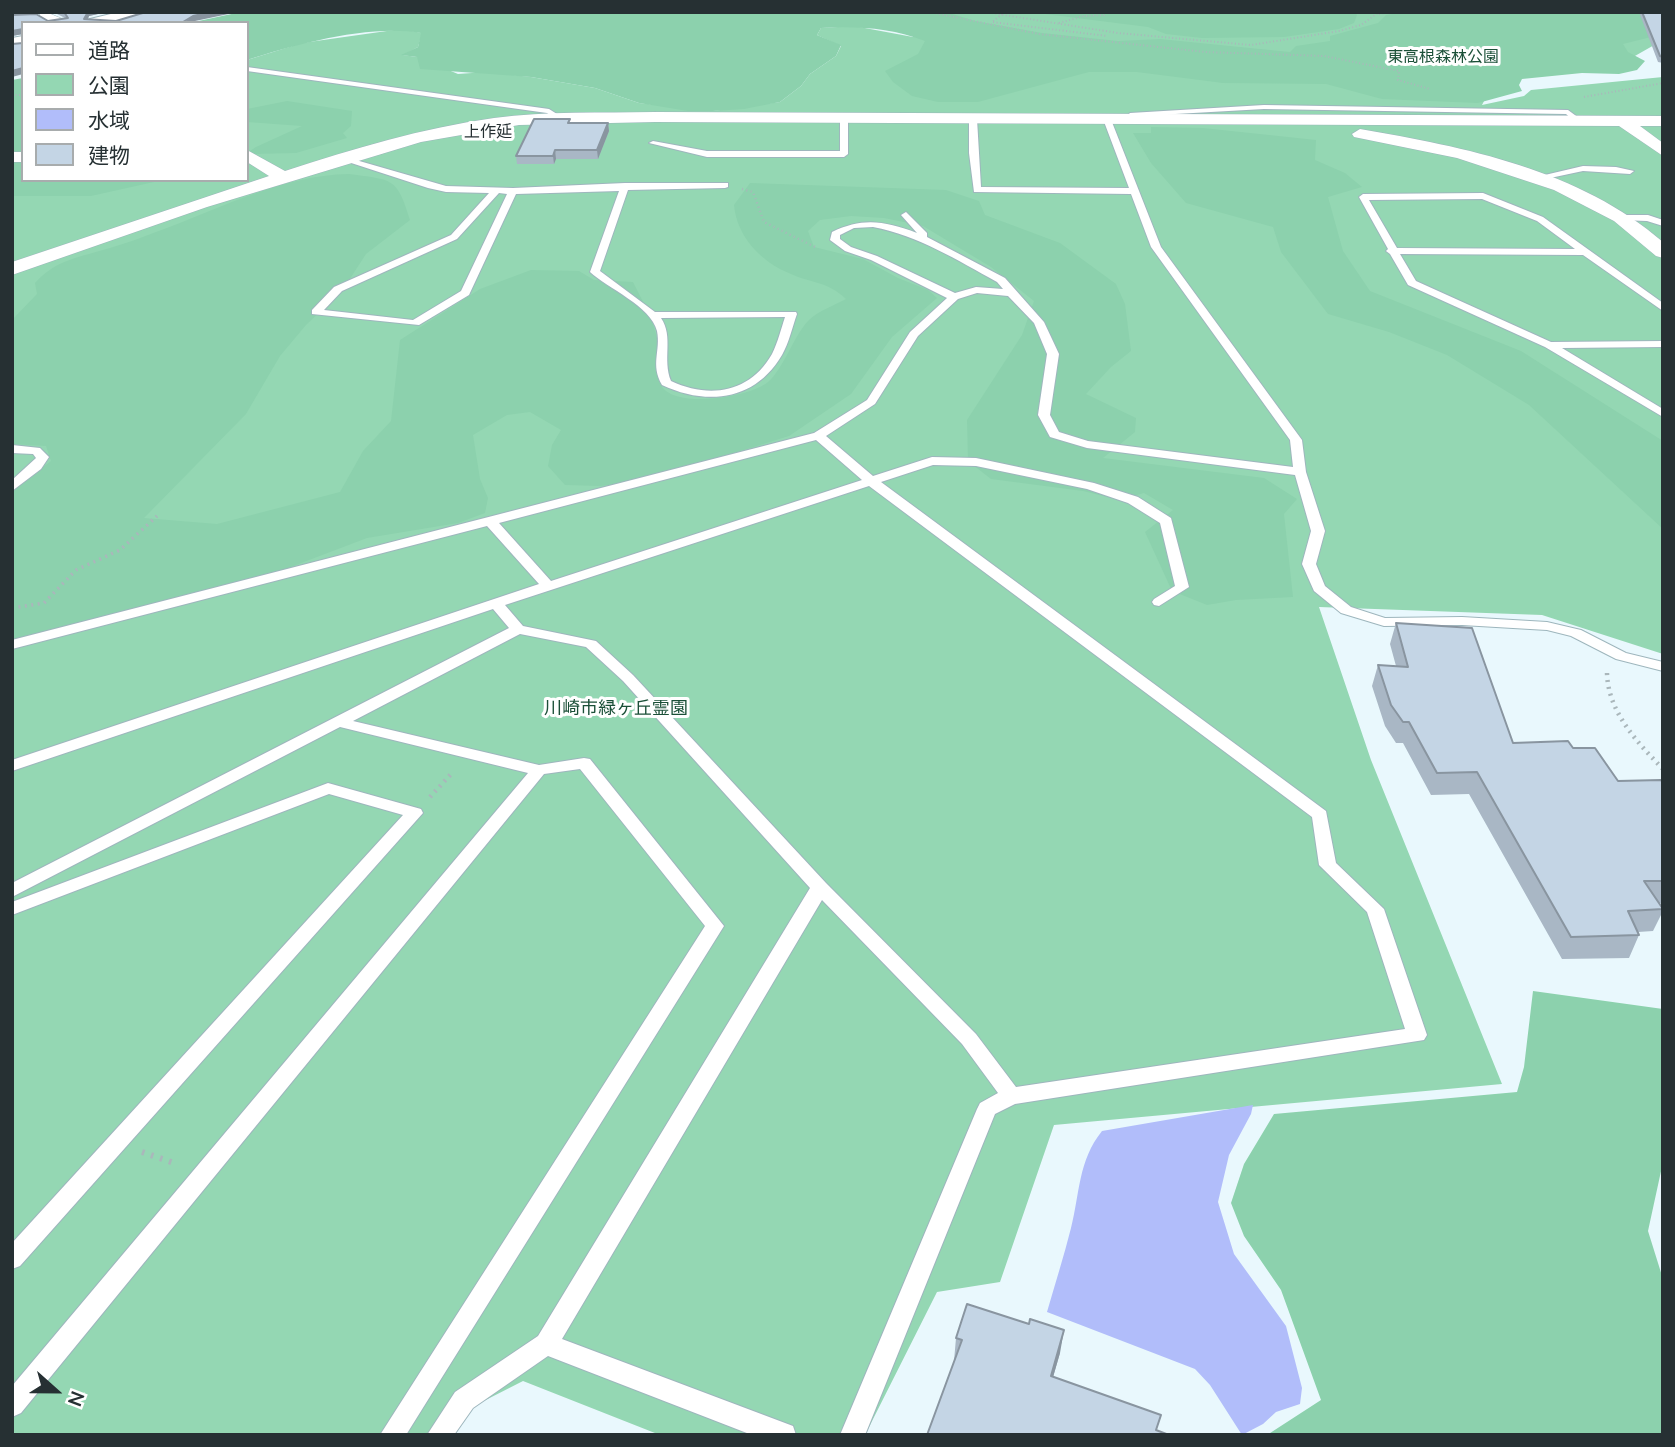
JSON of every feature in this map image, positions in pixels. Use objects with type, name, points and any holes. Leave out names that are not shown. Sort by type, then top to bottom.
[{"type":"street","points":[[104,21],[140,12]]},
{"type":"street","points":[[41,16],[55,21]]},
{"type":"street","points":[[12,269],[94,238],[283,177],[417,137],[476,125],[561,119],[973,118],[1269,120],[1376,128],[1574,116],[1623,121],[1663,121]]},
{"type":"street","points":[[1623,121],[1663,151]]},
{"type":"street","points":[[1376,128],[1536,178],[1624,218],[1663,251]]},
{"type":"street","points":[[248,156],[283,177]]},
{"type":"lane","points":[[248,69],[549,111],[561,119]]},
{"type":"lane","points":[[1128,119],[1140,114],[1264,107],[1574,116]]},
{"type":"lane","points":[[653,144],[707,154],[844,154],[844,118]]},
{"type":"lane","points":[[973,118],[977,190],[1133,191]]},
{"type":"lane","points":[[1107,119],[1156,247],[1296,440],[1300,472],[1318,531],[1309,564],[1319,588],[1346,610],[1384,622],[1462,621],[1547,626],[1576,633],[1621,656],[1663,667]]},
{"type":"lane","points":[[345,158],[446,189],[513,191],[724,185]]},
{"type":"lane","points":[[1536,178],[1579,167],[1597,166],[1630,171]]},
{"type":"lane","points":[[428,185],[460,178]]},
{"type":"lane","points":[[625,186],[595,272],[654,315],[663,331],[659,356],[666,383],[683,393],[704,396],[727,394],[746,388],[775,356],[792,314],[654,315]]},
{"type":"lane","points":[[497,190],[454,237],[338,289],[316,312],[415,323],[465,293],[513,191]]},
{"type":"lane","points":[[1663,308],[1540,219],[1483,196],[1363,197],[1391,251],[1412,283],[1549,345],[1663,414]]},
{"type":"lane","points":[[906,215],[933,245]]},
{"type":"lane","points":[[1624,218],[1648,218],[1663,223]]},
{"type":"lane","points":[[954,297],[874,258],[848,249],[834,238],[839,230],[848,227],[880,224],[903,229],[1002,280],[1039,322],[1053,354],[1044,415],[1054,434],[1087,444],[1300,472]]},
{"type":"lane","points":[[1391,251],[1587,252]]},
{"type":"lane","points":[[12,645],[818,436],[871,402],[914,334],[954,297],[1002,280]]},
{"type":"lane","points":[[976,290],[1011,293]]},
{"type":"lane","points":[[1549,345],[1663,344]]},
{"type":"lane","points":[[818,436],[870,480],[1320,815],[1328,864],[1375,909],[1417,1035],[1011,1096],[987,1109],[852,1435]]},
{"type":"lane","points":[[12,449],[36,451],[43,457],[37,466],[12,487]]},
{"type":"lane","points":[[12,766],[496,603],[932,461],[976,462],[1090,486],[1133,500],[1166,521],[1182,587],[1159,602]]},
{"type":"lane","points":[[490,521],[548,586]]},
{"type":"lane","points":[[496,603],[518,629],[591,644],[637,688],[820,887],[969,1039],[1011,1096]]},
{"type":"lane","points":[[12,891],[518,629]]},
{"type":"lane","points":[[338,722],[539,770],[584,762],[715,926],[392,1435]]},
{"type":"lane","points":[[12,1405],[539,770]]},
{"type":"lane","points":[[12,909],[328,788],[415,813],[12,1259]]},
{"type":"lane","points":[[439,1435],[464,1400],[546,1344],[820,887]]},
{"type":"lane","points":[[546,1344],[785,1435]]},
{"type":"path","points":[[929,12],[988,26],[1039,34],[1205,51],[1332,57],[1399,71],[1398,80],[1435,90]]},
{"type":"path","points":[[985,12],[1118,33]]},
{"type":"path","points":[[1005,12],[992,22],[1106,37],[1124,33],[1238,45],[1287,40],[1361,25],[1378,13],[1392,12]]},
{"type":"path","points":[[1057,24],[1084,16],[1104,15],[1106,12]]},
{"type":"path","points":[[1574,116],[1560,105],[1591,95],[1663,83]]},
{"type":"path","points":[[724,185],[752,192],[764,222],[818,248]]},
{"type":"path","points":[[12,608],[44,603],[76,570],[120,550],[157,516]]},
{"type":"path","points":[[1621,656],[1606,675],[1611,703],[1648,754],[1663,769]]},
{"type":"path","points":[[415,813],[470,754]]},
{"type":"path","points":[[117,1143],[204,1174]]},
{"type":"green space","name":"東高根森林公園","points":[[241,12],[946,12],[975,21],[1042,33],[1118,41],[1160,39],[1290,52],[1296,46],[1330,41],[1330,36],[1378,23],[1386,15],[1405,12],[1663,12],[1663,34],[1623,44],[1628,52],[1645,61],[1637,70],[1619,74],[1582,73],[1522,79],[1519,85],[1522,91],[1478,103],[1382,99],[1326,84],[1223,83],[1137,72],[1089,72],[978,102],[938,102],[912,96],[893,82],[885,71],[918,54],[925,41],[874,29],[821,28],[817,35],[841,45],[836,56],[810,74],[801,86],[780,102],[744,109],[688,111],[639,103],[595,88],[531,77],[420,69],[417,57],[401,55],[418,47],[421,33],[357,33],[311,42],[248,60],[248,21],[198,21]]},
{"type":"green space","name":"川崎市緑ヶ丘霊園","points":[[934,12],[1644,12],[1656,44],[1612,69],[1498,74],[1482,105],[1524,96],[1531,90],[1663,77],[1663,654],[1542,615],[1319,607],[1371,760],[1502,1084],[1054,1125],[1000,1282],[937,1292],[865,1435],[660,1435],[523,1381],[472,1407],[454,1435],[12,1435],[12,186],[25,182],[248,182],[248,60],[302,43],[401,29],[422,33],[418,47],[403,55],[417,57],[458,74],[486,72],[531,77],[595,88],[639,103],[713,111],[780,102],[801,86],[810,74],[836,56],[841,46],[817,35],[821,28],[854,26],[913,37],[972,22]]},
{"type":"green space","points":[[1029,12],[1355,12],[1357,15],[1354,23],[1339,29],[1284,37],[1202,38],[1166,34],[1148,27]]},
{"type":"green space","points":[[21,78],[21,182],[154,182],[91,196],[12,196],[12,80]]},
{"type":"green space","points":[[287,101],[352,111],[351,126],[343,133],[347,138],[296,153],[252,154],[250,151],[256,147],[302,126],[248,122],[248,109]]},
{"type":"green space","points":[[1151,127],[1203,128],[1316,140],[1315,160],[1345,173],[1362,187],[1328,197],[1343,251],[1370,291],[1521,351],[1663,441],[1663,529],[1529,405],[1447,355],[1389,332],[1328,314],[1281,252],[1273,227],[1186,203],[1151,163],[1133,133],[1151,133]]},
{"type":"green space","points":[[349,174],[391,183],[397,188],[410,220],[366,254],[342,291],[306,325],[280,356],[246,414],[144,518],[217,524],[340,492],[363,451],[391,421],[400,340],[480,289],[531,270],[579,271],[594,280],[633,282],[657,337],[659,380],[670,394],[683,398],[714,398],[759,387],[773,377],[809,320],[846,299],[826,286],[780,269],[752,247],[740,228],[734,205],[750,183],[946,190],[979,201],[985,215],[1060,243],[1116,284],[1125,304],[1131,351],[1111,367],[1086,394],[1136,418],[1135,432],[1103,458],[1264,478],[1297,499],[1284,514],[1293,597],[1236,600],[1207,605],[1172,591],[1145,532],[1173,510],[1144,493],[1119,500],[1083,491],[991,479],[968,461],[967,420],[1022,335],[1034,301],[991,267],[923,226],[884,218],[851,216],[820,220],[808,231],[814,247],[863,259],[928,290],[937,298],[892,337],[851,394],[789,436],[647,480],[600,486],[565,485],[548,466],[552,445],[561,430],[530,412],[507,415],[473,435],[480,479],[488,498],[485,513],[458,523],[367,538],[204,600],[12,649],[12,491],[51,461],[46,446],[12,444],[12,320],[37,294],[35,283],[60,264],[139,238],[250,195],[299,180]]},
{"type":"green space","points":[[1533,991],[1663,1009],[1663,1162],[1648,1231],[1663,1279],[1663,1435],[1267,1435],[1321,1400],[1281,1290],[1244,1236],[1231,1203],[1244,1164],[1274,1114],[1517,1092],[1524,1067]]},
{"type":"water","points":[[1253,1105],[1229,1155],[1218,1202],[1234,1254],[1286,1326],[1302,1388],[1300,1404],[1276,1412],[1263,1424],[1242,1435],[1210,1385],[1195,1369],[1047,1312],[1071,1228],[1084,1166],[1102,1131]]},
{"type":"building","points":[[64,12],[88,12],[84,19],[116,21],[48,21],[68,18]]},
{"type":"building","points":[[146,12],[211,12],[185,21],[116,21]]},
{"type":"building","points":[[1642,12],[1663,12],[1663,57],[1660,56]]},
{"type":"building","points":[[36,14],[48,21],[21,21],[21,29],[12,31],[12,15]]},
{"type":"building","points":[[21,43],[21,69],[12,71],[12,44]]},
{"type":"building","points":[[534,119],[570,119],[568,123],[608,123],[597,150],[555,150],[553,156],[516,156]]},
{"type":"building","points":[[1396,623],[1472,628],[1513,743],[1568,741],[1573,748],[1595,748],[1618,781],[1661,780],[1663,881],[1644,881],[1663,909],[1628,911],[1639,935],[1571,937],[1477,772],[1437,773],[1409,722],[1403,722],[1391,705],[1378,665],[1408,667]]},
{"type":"building","points":[[967,1304],[1029,1324],[1030,1319],[1064,1330],[1051,1376],[1161,1415],[1156,1430],[1169,1435],[927,1435],[962,1340],[956,1338]]},
{"type":"district","name":"上作延","points":[[488,133]]}]
